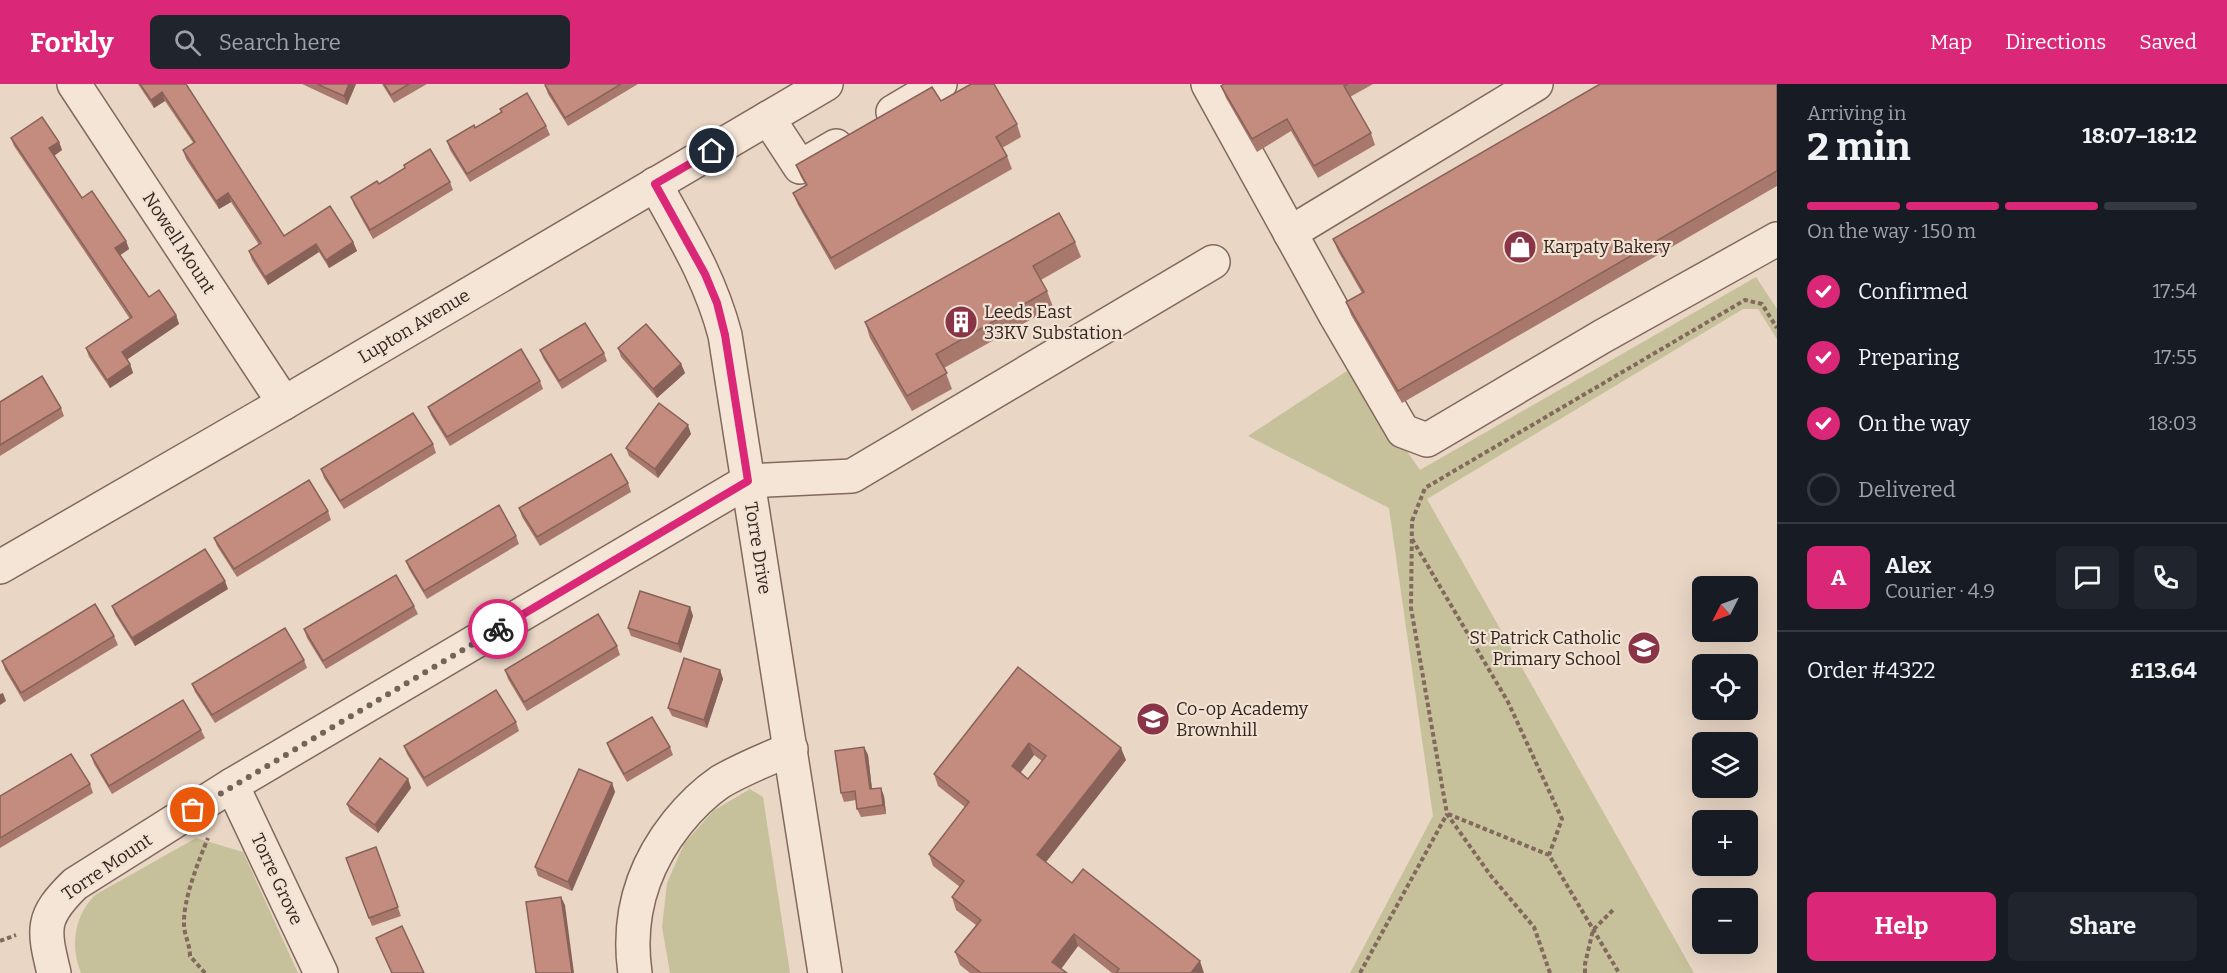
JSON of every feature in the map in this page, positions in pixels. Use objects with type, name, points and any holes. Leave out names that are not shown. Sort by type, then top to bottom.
[{"type":"street","name":"Nowell Mount","points":[[74,84],[284,403]]},
{"type":"street","name":"Lupton Avenue","points":[[0,567],[826,84]]},
{"type":"street","points":[[768,118],[800,167],[940,84]]},
{"type":"street","points":[[1208,84],[1335,316],[1403,431],[1426,440],[1603,336],[1777,239]]},
{"type":"street","points":[[1290,232],[1536,84]]},
{"type":"street","name":"Torre Drive","points":[[655,184],[705,274],[717,303],[725,335],[825,973]]},
{"type":"street","points":[[748,481],[852,476],[1213,262]]},
{"type":"street","name":"Torre Mount","points":[[54,973],[47,943],[46,923],[56,902],[75,884],[232,786],[748,481]]},
{"type":"street","points":[[635,973],[635,911],[646,871],[663,841],[691,807],[719,783],[791,749]]},
{"type":"street","name":"Torre Grove","points":[[232,786],[321,973]]},
{"type":"path","points":[[1550,973],[1534,927],[1491,876],[1447,814],[1411,608],[1412,521],[1425,488],[1745,300],[1762,304],[1777,328]]},
{"type":"path","points":[[1412,539],[1508,702],[1562,819],[1549,855]]},
{"type":"path","points":[[1447,814],[1549,855],[1619,973]]},
{"type":"path","points":[[1360,973],[1447,814]]},
{"type":"path","points":[[205,973],[190,956],[190,945],[183,922],[189,892],[211,832]]},
{"type":"path","points":[[1585,973],[1593,930],[1615,908]]},
{"type":"shaded area","points":[[1756,277],[1777,309],[1777,339],[1758,309],[1743,309],[1427,499],[1694,973],[1350,973],[1433,816],[1389,508],[1248,436],[1350,369],[1420,470]]},
{"type":"shaded area","points":[[750,789],[763,797],[790,973],[670,973],[662,927],[667,883],[684,844],[713,811]]},
{"type":"shaded area","points":[[196,838],[243,852],[298,973],[81,973],[76,952],[76,932],[82,912],[88,903],[95,895]]},
{"type":"building","points":[[140,84],[186,84],[284,236],[330,206],[353,242],[326,260],[316,244],[265,277],[249,251],[261,243],[228,193],[216,201],[183,150],[195,142],[162,92],[151,100]]},
{"type":"building","points":[[317,84],[349,84],[344,96]]},
{"type":"building","points":[[384,84],[409,84],[391,95]]},
{"type":"building","points":[[546,84],[621,84],[565,118]]},
{"type":"building","points":[[971,84],[994,84],[1017,124],[996,137],[1007,156],[831,258],[793,193],[807,185],[796,165],[932,87],[941,101]]},
{"type":"building","points":[[1224,84],[1348,84],[1344,86],[1371,133],[1314,166],[1287,119],[1252,139],[1221,86]]},
{"type":"building","points":[[1600,84],[1777,84],[1777,171],[1398,391],[1346,302],[1364,292],[1333,239]]},
{"type":"building","points":[[527,93],[546,126],[467,174],[447,141],[502,112],[500,109]]},
{"type":"building","points":[[42,117],[59,142],[49,148],[82,198],[92,191],[126,241],[115,248],[149,297],[159,290],[176,315],[122,352],[130,364],[107,380],[86,348],[132,317],[11,138]]},
{"type":"building","points":[[430,149],[450,182],[370,230],[351,197],[377,181],[379,184]]},
{"type":"building","name":"Leeds East 33KV Substation","points":[[1059,213],[1075,242],[1033,266],[1047,291],[936,354],[947,373],[907,396],[865,322]]},
{"type":"building","points":[[585,323],[604,353],[559,381],[540,350]]},
{"type":"building","points":[[646,324],[681,364],[653,389],[618,348]]},
{"type":"building","points":[[521,349],[540,381],[447,437],[428,407]]},
{"type":"building","points":[[42,376],[61,408],[0,445],[0,402]]},
{"type":"building","points":[[659,403],[688,425],[655,469],[626,448]]},
{"type":"building","points":[[413,413],[433,444],[340,501],[321,469]]},
{"type":"building","points":[[611,454],[628,483],[537,537],[519,508]]},
{"type":"building","points":[[309,480],[328,511],[234,569],[214,538]]},
{"type":"building","points":[[499,505],[516,536],[424,591],[406,561]]},
{"type":"building","points":[[205,549],[225,581],[132,638],[112,606]]},
{"type":"building","points":[[396,575],[414,606],[323,661],[304,629]]},
{"type":"building","points":[[640,591],[690,607],[678,644],[628,628]]},
{"type":"building","points":[[95,604],[114,636],[21,693],[2,661]]},
{"type":"building","points":[[598,614],[617,646],[524,702],[505,670]]},
{"type":"building","points":[[285,628],[304,660],[212,715],[192,684]]},
{"type":"building","points":[[684,658],[720,670],[704,720],[668,708]]},
{"type":"building","points":[[1018,667],[1121,748],[1037,855],[1072,883],[1083,869],[1200,961],[1191,973],[1116,973],[1119,969],[1074,934],[1052,962],[1067,973],[981,973],[955,952],[981,920],[952,897],[964,881],[929,854],[969,802],[934,774]],"holes":[[[1029,743],[1046,756],[1028,779],[1012,766]]]},
{"type":"building","points":[[496,690],[516,722],[424,778],[404,746]]},
{"type":"building","points":[[183,700],[201,730],[109,786],[91,755]]},
{"type":"building","points":[[652,717],[670,747],[624,774],[607,743]]},
{"type":"building","points":[[864,747],[870,789],[881,788],[883,805],[857,809],[855,791],[841,793],[835,751]]},
{"type":"building","points":[[71,754],[90,784],[0,838],[0,796]]},
{"type":"building","points":[[380,758],[408,779],[375,825],[347,804]]},
{"type":"building","points":[[579,769],[612,783],[568,882],[535,867]]},
{"type":"building","points":[[376,847],[398,907],[369,918],[346,858]]},
{"type":"building","points":[[561,897],[572,973],[536,973],[526,902]]},
{"type":"building","points":[[402,926],[424,973],[392,973],[376,938]]},
{"type":"way so far","points":[[193,810],[498,629]]},
{"type":"place","name":"Karpaty Bakery","points":[[1520,247]]},
{"type":"place","name":"Leeds East 33KV Substation","points":[[961,322]]},
{"type":"place","name":"St Patrick Catholic Primary School","points":[[1644,648]]},
{"type":"place","name":"Co-op Academy Brownhill","points":[[1153,719]]},
{"type":"route","points":[[498,629],[748,481],[725,335],[717,303],[705,274],[655,184],[712,151]]}]
